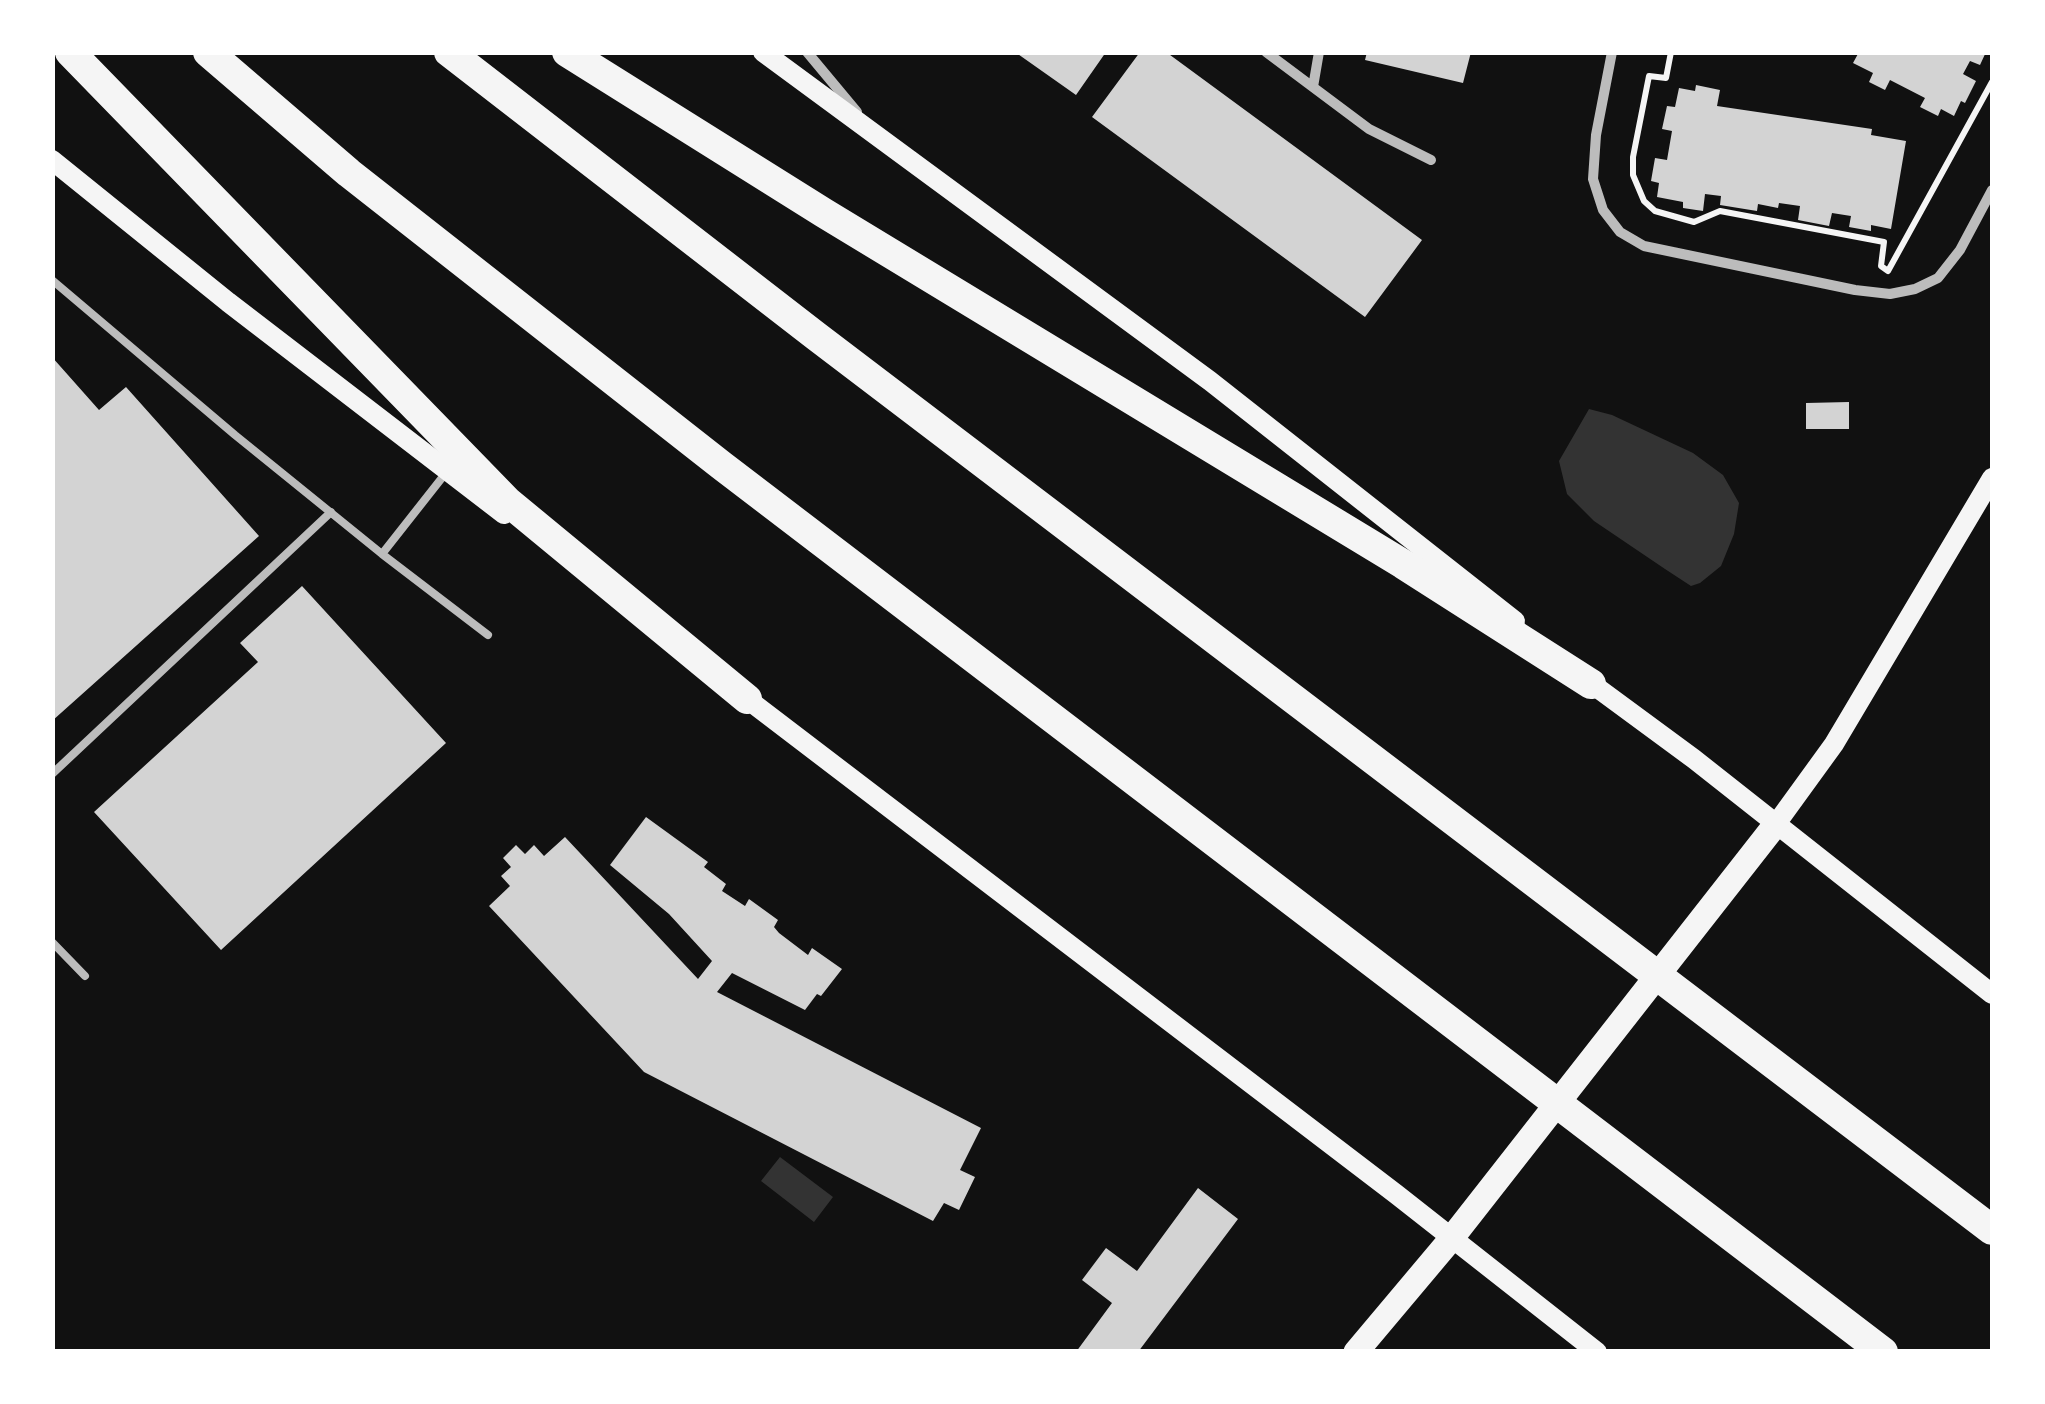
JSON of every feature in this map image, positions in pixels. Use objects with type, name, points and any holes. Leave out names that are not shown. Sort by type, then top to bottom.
[{"type":"highway","points":[[70,52],[507,501],[747,699]]},
{"type":"highway","points":[[208,52],[349,173],[722,465],[1883,1352]]},
{"type":"highway","points":[[449,52],[1992,1230]]},
{"type":"highway","points":[[567,52],[824,214],[1403,564],[1592,684]]},
{"type":"main road","points":[[763,52],[1210,381],[1992,994]]},
{"type":"main road","points":[[52,160],[228,302],[1597,1352]]},
{"type":"main road","points":[[1356,1352],[1451,1238],[1776,824],[1841,732],[1992,478]]},
{"type":"street","points":[[807,52],[877,136]]},
{"type":"street","points":[[1266,52],[1370,129],[1431,160]]},
{"type":"street","points":[[1313,87],[1320,52]]},
{"type":"street","points":[[1612,52],[1596,135],[1593,178],[1603,210],[1620,232],[1644,246],[1890,294],[1915,289],[1938,278],[1960,250],[1992,190]]},
{"type":"lane","points":[[52,280],[382,554],[488,634]]},
{"type":"lane","points":[[382,554],[448,471]]},
{"type":"lane","points":[[52,774],[331,512]]},
{"type":"lane","points":[[52,942],[85,976]]},
{"type":"path","points":[[1670,52],[1666,78],[1649,76],[1634,157],[1633,175],[1644,201],[1655,211],[1694,222],[1720,211],[1884,242],[1881,266],[1888,271],[1992,82]]},
{"type":"shaded area","points":[[1589,409],[1612,415],[1693,453],[1723,475],[1739,503],[1734,534],[1721,566],[1700,583],[1691,586],[1665,569],[1594,521],[1567,494],[1559,461]]},
{"type":"shaded area","points":[[780,1157],[833,1197],[814,1222],[761,1181]]},
{"type":"building","points":[[1015,52],[1106,52],[1076,95]]},
{"type":"building","points":[[1140,52],[1166,52],[1422,240],[1365,317],[1092,117]]},
{"type":"building","points":[[1367,52],[1471,52],[1463,83],[1365,60]]},
{"type":"building","points":[[1859,52],[1986,52],[1980,65],[1970,61],[1963,74],[1976,81],[1965,103],[1961,101],[1954,116],[1941,109],[1938,116],[1920,107],[1925,98],[1890,80],[1885,90],[1869,82],[1873,73],[1853,63]]},
{"type":"building","points":[[1696,85],[1720,90],[1717,106],[1872,129],[1871,135],[1906,141],[1891,229],[1871,225],[1871,231],[1849,227],[1851,216],[1832,213],[1829,226],[1798,220],[1800,206],[1779,203],[1778,208],[1758,204],[1757,211],[1720,205],[1721,196],[1705,194],[1703,211],[1657,197],[1659,183],[1651,181],[1655,158],[1667,160],[1672,131],[1662,129],[1667,106],[1675,107],[1679,88],[1695,91]]},
{"type":"building","points":[[52,357],[99,410],[126,387],[259,536],[52,721]]},
{"type":"building","points":[[1849,402],[1849,429],[1806,429],[1806,403]]},
{"type":"building","points":[[302,586],[446,743],[221,950],[94,812],[258,662],[240,643]]},
{"type":"building","points":[[646,817],[708,862],[704,867],[726,884],[722,891],[745,906],[749,899],[778,920],[774,927],[779,933],[808,955],[812,948],[842,969],[805,1010],[732,973],[717,992],[981,1128],[960,1170],[975,1177],[959,1210],[944,1203],[933,1221],[644,1072],[489,906],[510,886],[501,876],[511,867],[503,858],[516,845],[525,854],[534,845],[544,856],[565,837],[698,979],[712,961],[669,914],[610,865]]},
{"type":"building","points":[[1198,1188],[1238,1219],[1138,1352],[1076,1352],[1112,1303],[1082,1280],[1106,1248],[1137,1271]]}]
